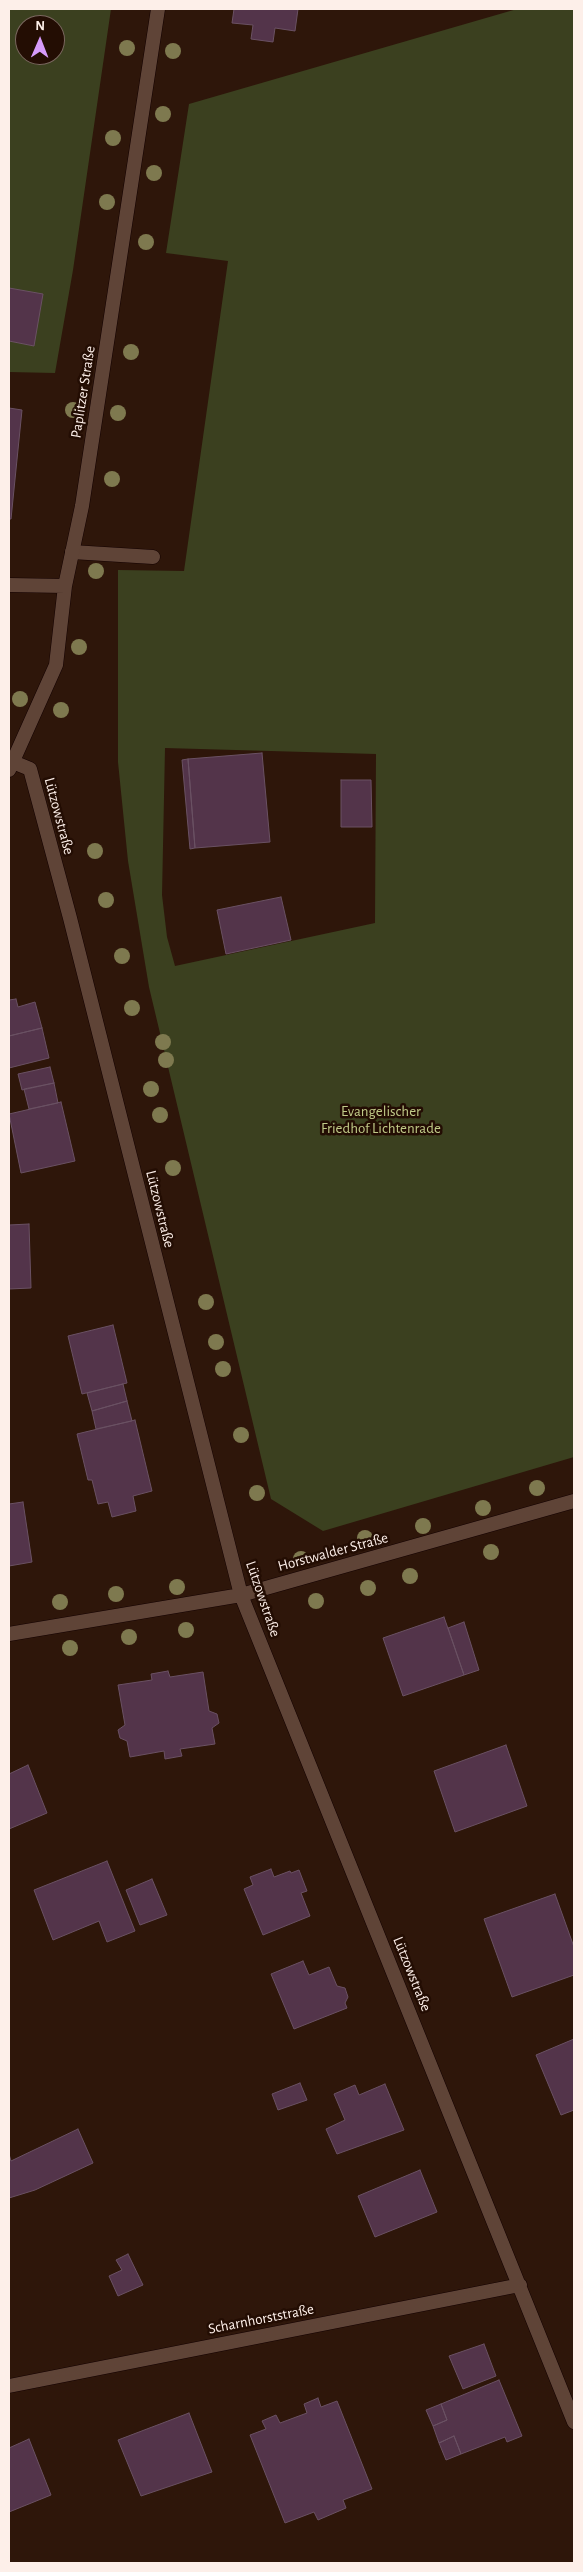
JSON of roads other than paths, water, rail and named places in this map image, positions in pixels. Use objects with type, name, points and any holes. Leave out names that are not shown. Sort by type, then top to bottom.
[{"type":"street","name":"Paplitzer Straße","points":[[11,766],[56,665],[65,586],[82,506],[158,9]]},
{"type":"street","points":[[72,552],[154,557]]},
{"type":"street","points":[[9,585],[65,586]]},
{"type":"street","name":"Lützowstraße","points":[[11,766],[30,770],[72,927],[241,1595],[574,2422]]},
{"type":"street","name":"Horstwalder Straße","points":[[9,1634],[241,1595],[574,1501]]},
{"type":"street","name":"Scharnhorststraße","points":[[9,2386],[520,2285]]},
{"type":"park label","name":"Evangelischer Friedhof Lichtenrade","points":[[381,1120]]}]
